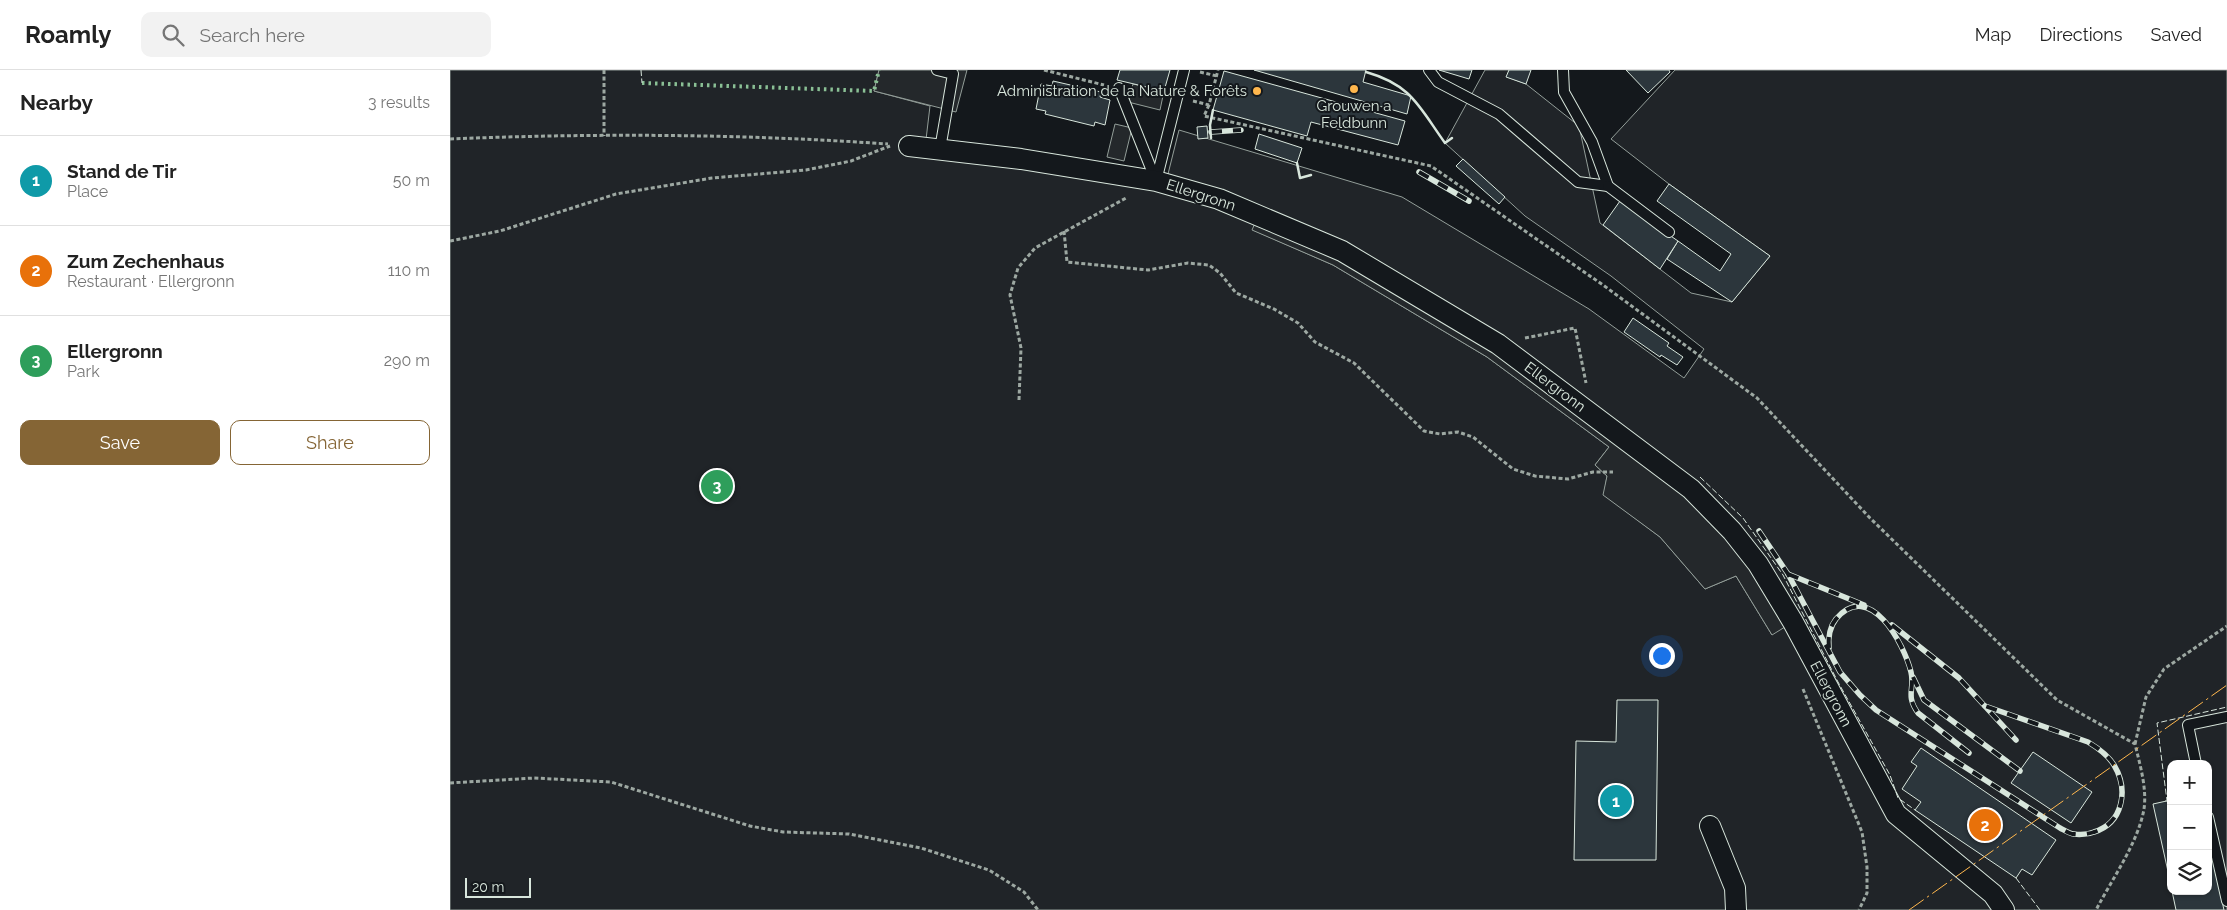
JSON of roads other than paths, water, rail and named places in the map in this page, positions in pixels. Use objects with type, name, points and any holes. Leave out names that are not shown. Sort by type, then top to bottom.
[{"type":"street","name":"Ellergronn","points":[[909,146],[1020,159],[1156,181],[1219,199],[1342,251],[1498,344],[1691,489],[1732,531],[1758,564],[1793,622],[1896,814],[1993,894],[2004,910]]},
{"type":"street","points":[[1710,826],[1735,888],[1736,910]]},
{"type":"lane","points":[[937,70],[954,74],[940,150]]},
{"type":"lane","points":[[1156,181],[1184,70]]},
{"type":"lane","points":[[1428,70],[1438,82],[1499,114],[1578,182],[1608,186],[1668,232]]},
{"type":"lane","points":[[1562,70],[1564,92],[1592,142],[1608,186]]},
{"type":"lane","points":[[1119,88],[1156,181]]},
{"type":"lane","points":[[2195,760],[2188,726],[2227,717]]},
{"type":"lane","points":[[2212,835],[2227,901]]},
{"type":"railway","points":[[1211,132],[1241,130]]},
{"type":"railway","points":[[1419,172],[1469,201]]},
{"type":"railway","points":[[1759,531],[1788,574],[1840,672],[1876,710],[2067,832],[2072,834],[2090,833],[2104,828],[2111,821],[2117,813],[2122,795],[2119,775],[2112,761],[2106,755],[2088,742],[1985,706]]},
{"type":"railway","points":[[1788,574],[1864,605]]},
{"type":"railway","points":[[1829,648],[1830,633],[1836,619],[1849,609],[1861,606],[1873,611],[1884,620],[1901,646],[1911,672],[1911,697],[1918,713],[1969,753]]},
{"type":"railway","points":[[1892,625],[1959,678],[2016,740]]},
{"type":"railway","points":[[1913,677],[1924,700],[2020,771]]},
{"type":"place","name":"Grouwen a Feldbunn","points":[[1354,89]]},
{"type":"place","name":"Administration de la Nature & Forêts","points":[[1257,91]]},
{"type":"place","name":"Ellergronn","points":[[717,486]]},
{"type":"place","name":"Stand de Tir","points":[[1616,801]]},
{"type":"place","name":"Zum Zechenhaus","points":[[1985,825]]}]
